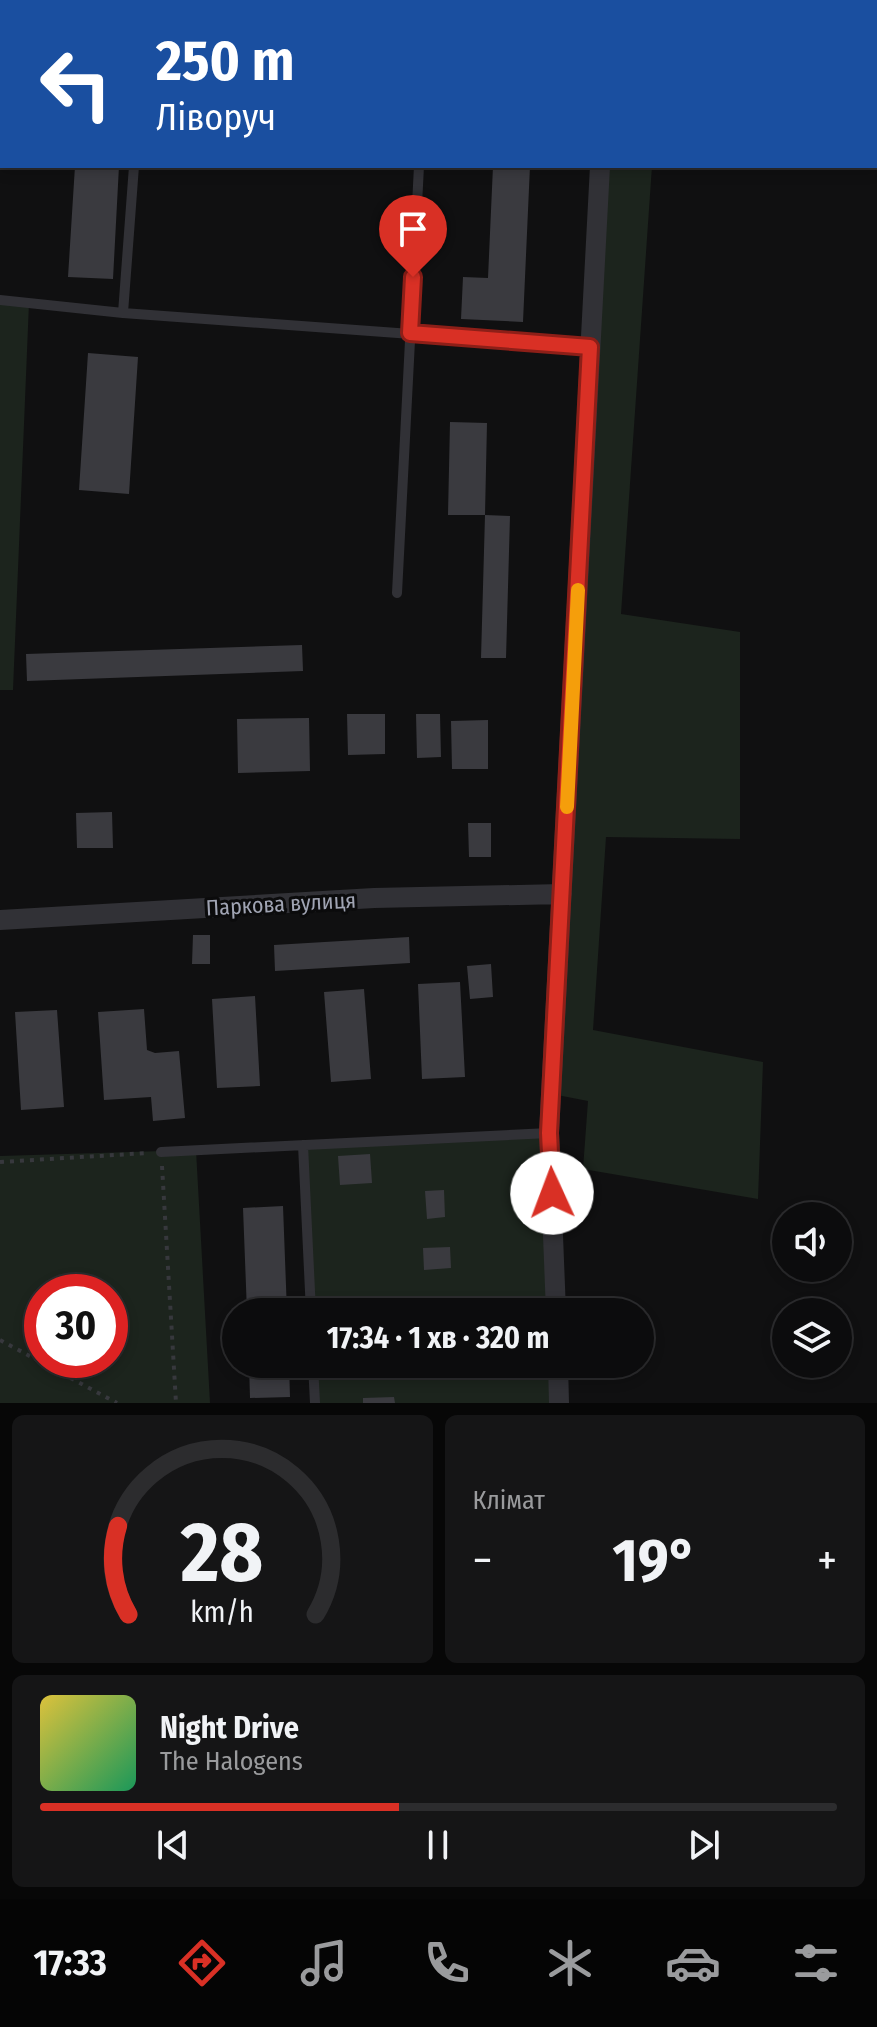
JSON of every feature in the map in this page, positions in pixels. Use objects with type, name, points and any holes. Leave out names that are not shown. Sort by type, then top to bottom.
[{"type":"street","points":[[555,1298],[549,1133],[600,168]]},
{"type":"street","name":"Паркова вулиця","points":[[0,920],[374,898],[562,894]]},
{"type":"street","points":[[558,1378],[559,1403]]},
{"type":"lane","points":[[123,313],[134,168]]},
{"type":"lane","points":[[397,593],[419,168]]},
{"type":"lane","points":[[0,300],[123,313],[590,347]]},
{"type":"lane","points":[[161,1152],[549,1133]]},
{"type":"lane","points":[[303,1145],[310,1298]]},
{"type":"lane","points":[[314,1378],[315,1403]]},
{"type":"path","points":[[0,1162],[161,1152],[176,1403]]},
{"type":"path","points":[[0,1340],[117,1403]]},
{"type":"shaded area","points":[[600,168],[652,168],[621,614],[740,632],[740,839],[606,837],[593,1030],[763,1062],[758,1199],[583,1169],[588,1101],[552,1094]]},
{"type":"shaded area","points":[[0,300],[29,303],[13,690],[0,690]]},
{"type":"shaded area","points":[[549,1133],[555,1298],[310,1298],[303,1145]]},
{"type":"shaded area","points":[[196,1150],[210,1403],[0,1403],[0,1156]]},
{"type":"shaded area","points":[[314,1378],[558,1378],[559,1403],[315,1403]]},
{"type":"building","points":[[75,168],[119,168],[113,279],[68,277]]},
{"type":"building","points":[[493,168],[530,168],[523,322],[461,319],[463,277],[488,278]]},
{"type":"building","points":[[88,353],[138,357],[129,494],[79,490]]},
{"type":"building","points":[[450,422],[487,423],[485,515],[448,515]]},
{"type":"building","points":[[485,515],[510,516],[506,658],[481,658]]},
{"type":"building","points":[[302,645],[303,671],[27,681],[26,654]]},
{"type":"building","points":[[347,714],[385,714],[385,754],[348,755]]},
{"type":"building","points":[[416,714],[440,714],[441,757],[417,758]]},
{"type":"building","points":[[309,718],[310,771],[238,773],[237,719]]},
{"type":"building","points":[[488,720],[488,769],[452,769],[451,721]]},
{"type":"building","points":[[112,812],[113,848],[77,848],[76,813]]},
{"type":"building","points":[[468,823],[491,823],[491,857],[469,857]]},
{"type":"building","points":[[193,935],[210,935],[210,964],[192,964]]},
{"type":"building","points":[[409,937],[410,963],[275,971],[274,945]]},
{"type":"building","points":[[491,964],[493,997],[470,999],[467,966]]},
{"type":"building","points":[[460,982],[465,1077],[422,1079],[418,984]]},
{"type":"building","points":[[364,989],[371,1079],[331,1082],[324,992]]},
{"type":"building","points":[[255,996],[260,1086],[217,1088],[212,999]]},
{"type":"building","points":[[144,1009],[147,1050],[155,1053],[179,1051],[185,1118],[153,1121],[151,1097],[104,1100],[98,1012]]},
{"type":"building","points":[[57,1010],[64,1107],[21,1110],[15,1012]]},
{"type":"building","points":[[370,1154],[372,1183],[340,1185],[338,1156]]},
{"type":"building","points":[[444,1190],[445,1217],[427,1219],[425,1191]]},
{"type":"building","points":[[283,1206],[286,1298],[246,1298],[243,1208]]},
{"type":"building","points":[[450,1247],[451,1268],[424,1270],[423,1248]]},
{"type":"building","points":[[249,1378],[289,1378],[290,1397],[250,1398]]},
{"type":"building","points":[[394,1397],[395,1403],[363,1403],[363,1398]]},
{"type":"slow traffic","points":[[567,807],[578,590]]},
{"type":"route","points":[[413,277],[410,333],[590,347],[549,1133],[552,1193]]}]
